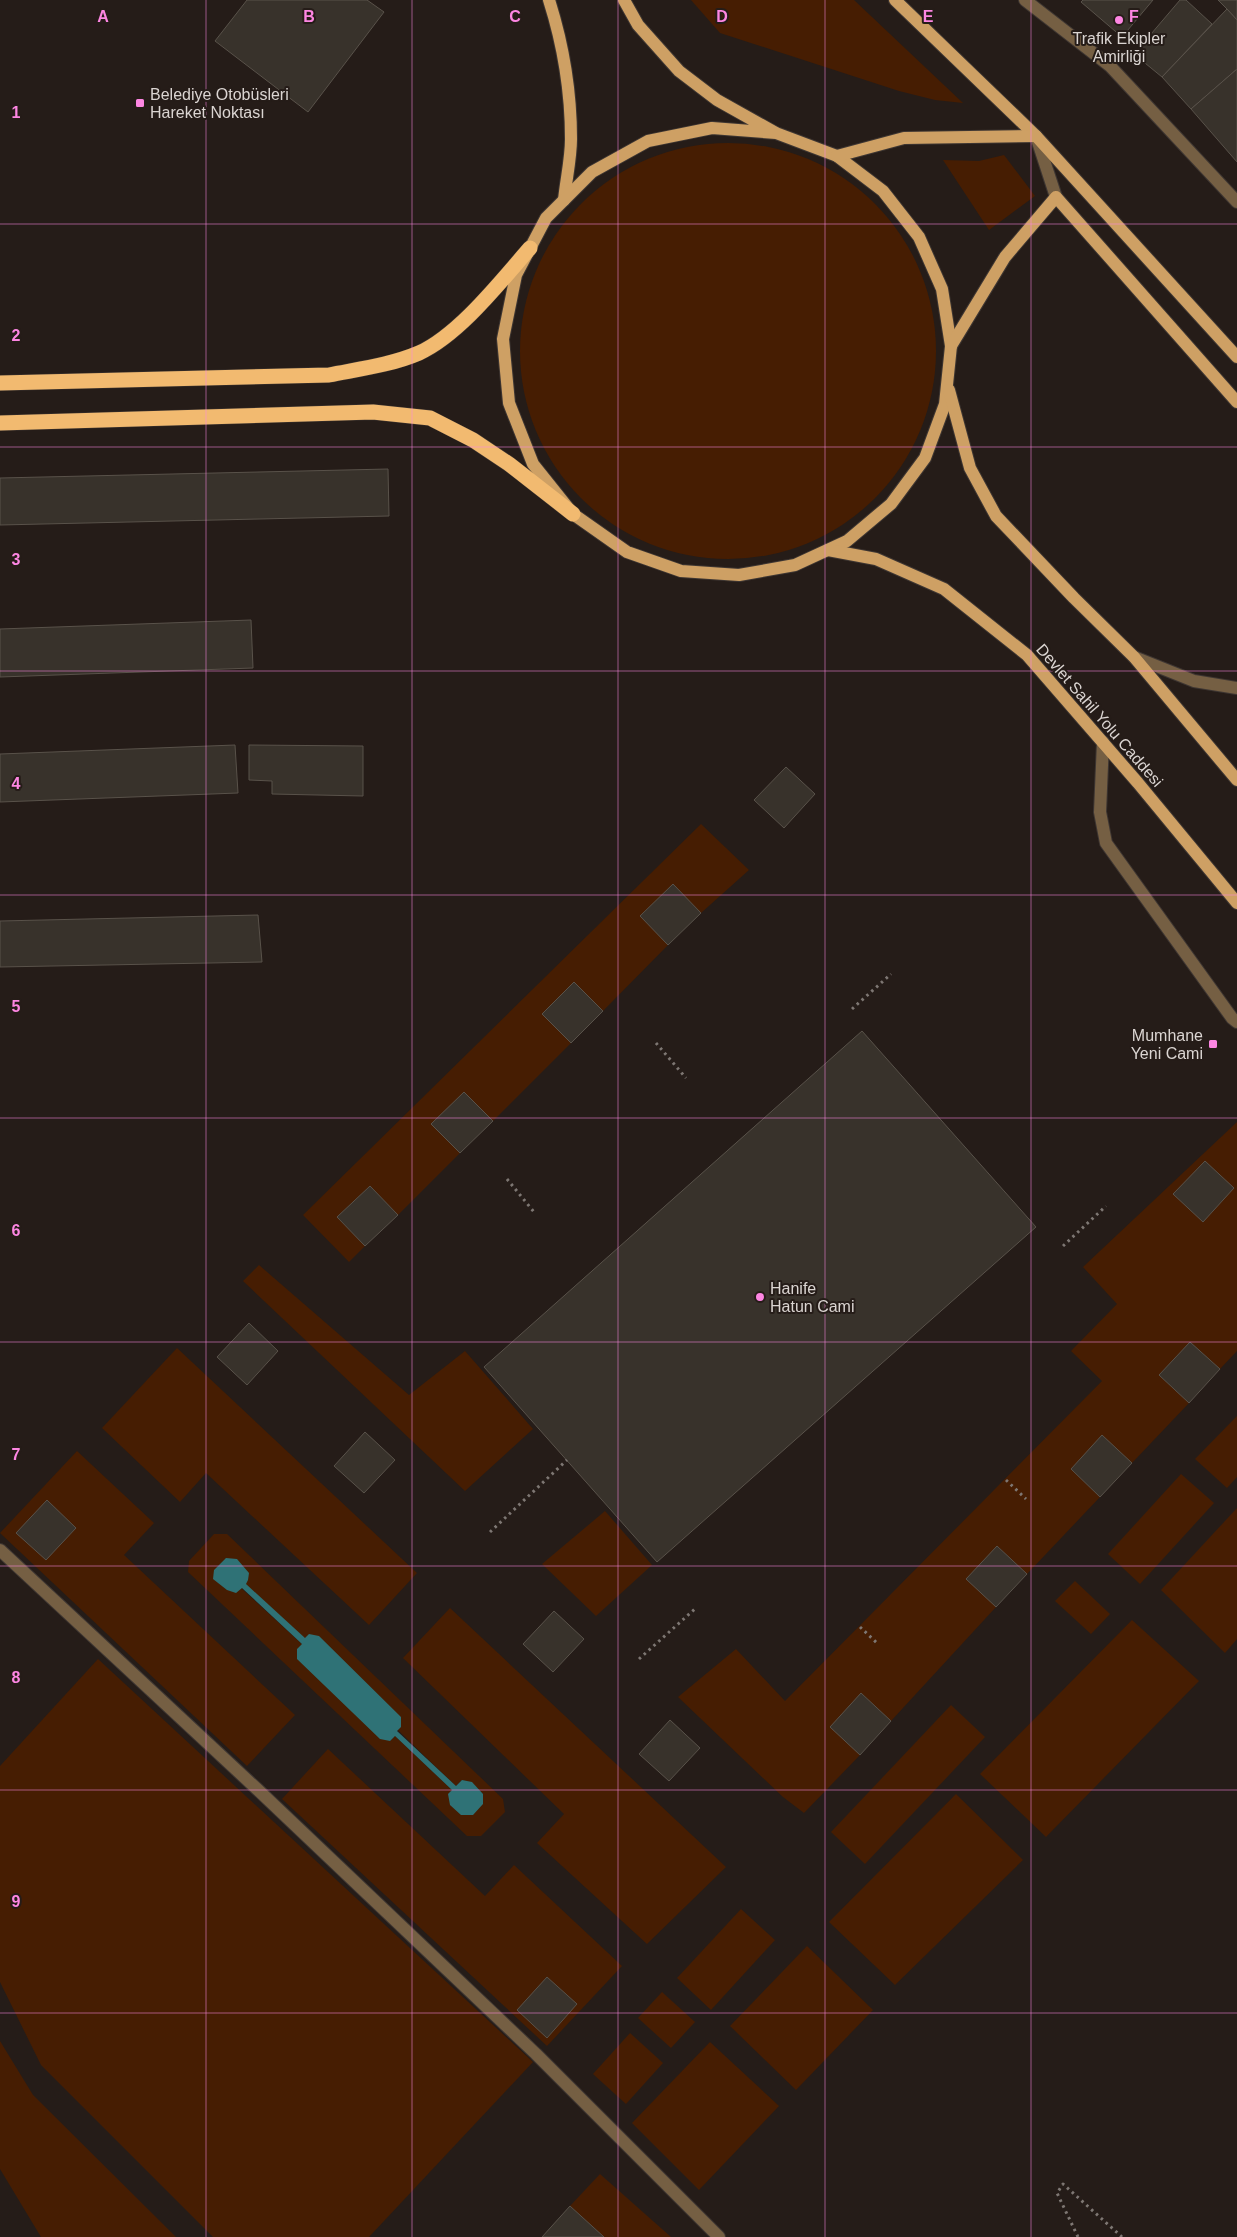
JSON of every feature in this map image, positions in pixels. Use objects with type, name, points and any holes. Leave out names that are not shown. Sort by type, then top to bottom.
[{"type":"highway","points":[[0,383],[329,375],[378,365],[420,353],[456,328],[488,296],[530,248]]},
{"type":"highway","points":[[0,423],[373,412],[430,418],[473,440],[509,464],[573,514]]},
{"type":"main road","points":[[549,0],[559,32],[571,140],[564,200]]},
{"type":"main road","points":[[624,0],[638,25],[679,71],[717,100],[776,133],[837,156],[883,191],[919,237],[942,289],[951,346],[945,404],[925,458],[891,504],[847,541],[795,566],[739,575],[681,571],[627,552],[573,514],[533,464],[509,404],[503,339],[516,275],[546,218],[592,172],[648,141],[712,128],[776,133]]},
{"type":"main road","points":[[895,0],[1036,136],[1237,358]]},
{"type":"main road","points":[[837,156],[904,138],[1036,136]]},
{"type":"main road","points":[[951,346],[1005,257],[1056,197],[1237,402]]},
{"type":"main road","points":[[947,382],[958,429],[970,468],[996,516],[1074,598],[1134,657],[1237,780]]},
{"type":"main road","name":"Devlet Sahil Yolu Caddesi","points":[[828,550],[876,559],[944,589],[1027,655],[1103,742],[1237,903]]},
{"type":"street","points":[[1025,0],[1110,66],[1237,202]]},
{"type":"street","points":[[1036,136],[1056,197]]},
{"type":"street","points":[[1134,657],[1194,681],[1237,688]]},
{"type":"street","points":[[1103,742],[1100,812],[1106,843],[1232,1018],[1237,1022]]},
{"type":"street","points":[[0,1550],[257,1789],[514,2034],[719,2237]]},
{"type":"path","points":[[852,1009],[891,974]]},
{"type":"path","points":[[656,1043],[686,1078]]},
{"type":"path","points":[[507,1179],[534,1212]]},
{"type":"path","points":[[1063,1246],[1106,1206]]},
{"type":"path","points":[[490,1532],[567,1460]]},
{"type":"path","points":[[1006,1480],[1026,1499]]},
{"type":"path","points":[[639,1658],[696,1608]]},
{"type":"path","points":[[860,1627],[878,1644]]},
{"type":"path","points":[[1078,2237],[1057,2193],[1063,2184],[1122,2237]]},
{"type":"shaded area","points":[[691,0],[854,0],[963,103],[935,100],[899,91],[720,33]]},
{"type":"shaded area","points":[[728,143],[769,147],[808,158],[844,178],[875,204],[901,235],[921,271],[932,310],[936,351],[932,392],[921,431],[901,467],[875,498],[844,524],[808,544],[769,555],[728,559],[687,555],[648,544],[612,524],[581,498],[555,467],[535,431],[524,392],[520,351],[524,310],[535,271],[555,235],[581,204],[612,178],[648,158],[687,147]]},
{"type":"shaded area","points":[[1004,155],[1035,196],[989,230],[943,160],[979,161]]},
{"type":"shaded area","points":[[701,824],[749,870],[701,913],[673,885],[641,915],[668,945],[603,1011],[574,982],[542,1014],[571,1043],[493,1121],[432,1124],[460,1153],[398,1215],[370,1186],[337,1217],[365,1246],[349,1262],[303,1215]]},
{"type":"shaded area","points":[[1237,1122],[1237,1351],[1220,1369],[1190,1342],[1159,1375],[1189,1403],[1132,1463],[1102,1436],[1071,1469],[1100,1497],[1027,1574],[997,1546],[996,1607],[891,1721],[862,1694],[860,1755],[804,1813],[783,1797],[678,1697],[736,1649],[785,1701],[1102,1381],[1071,1351],[1117,1304],[1083,1267]]},
{"type":"shaded area","points":[[259,1265],[409,1395],[465,1351],[533,1429],[465,1491],[243,1281]]},
{"type":"shaded area","points":[[177,1348],[417,1573],[369,1625],[206,1473],[180,1502],[102,1428]]},
{"type":"shaded area","points":[[1237,1416],[1237,1477],[1227,1488],[1195,1459]]},
{"type":"shaded area","points":[[77,1451],[154,1523],[124,1555],[295,1715],[247,1766],[0,1533]]},
{"type":"shaded area","points":[[1181,1474],[1214,1503],[1140,1584],[1108,1554]]},
{"type":"shaded area","points":[[1237,1508],[1237,1639],[1225,1653],[1161,1590]]},
{"type":"shaded area","points":[[605,1511],[652,1565],[596,1616],[542,1564]]},
{"type":"shaded area","points":[[214,1534],[227,1534],[503,1799],[505,1812],[481,1836],[467,1836],[188,1572],[189,1561]],"holes":[[[248,1580],[245,1584],[456,1786],[462,1780],[472,1783],[483,1794],[452,1790],[395,1736],[390,1741],[302,1644],[241,1588]]]},
{"type":"shaded area","points":[[1075,1581],[1110,1614],[1091,1634],[1055,1601]]},
{"type":"shaded area","points":[[450,1608],[726,1867],[647,1944],[537,1843],[564,1814],[403,1658]]},
{"type":"shaded area","points":[[1132,1620],[1199,1681],[1046,1837],[980,1774]]},
{"type":"shaded area","points":[[98,1659],[533,2062],[369,2237],[213,2237],[41,2065],[0,1982],[0,1766]]},
{"type":"shaded area","points":[[951,1705],[985,1737],[865,1864],[831,1832]]},
{"type":"shaded area","points":[[328,1749],[485,1896],[514,1865],[622,1966],[547,2046],[282,1799]]},
{"type":"shaded area","points":[[956,1794],[1023,1860],[895,1985],[829,1922]]},
{"type":"shaded area","points":[[741,1909],[775,1940],[711,2010],[677,1978]]},
{"type":"shaded area","points":[[807,1946],[873,2010],[796,2090],[730,2026]]},
{"type":"shaded area","points":[[662,1992],[695,2022],[671,2048],[638,2018]]},
{"type":"shaded area","points":[[630,2033],[663,2063],[626,2104],[593,2074]]},
{"type":"shaded area","points":[[0,2041],[33,2095],[176,2237],[41,2237],[0,2169]]},
{"type":"shaded area","points":[[710,2042],[779,2106],[699,2190],[632,2123]]},
{"type":"shaded area","points":[[600,2174],[671,2237],[604,2237],[570,2206]]},
{"type":"water","points":[[226,1558],[237,1559],[249,1573],[246,1584],[305,1638],[309,1634],[319,1636],[401,1717],[401,1727],[397,1731],[456,1786],[462,1780],[472,1782],[483,1794],[483,1804],[473,1815],[461,1815],[450,1805],[448,1794],[452,1790],[395,1736],[390,1741],[380,1739],[297,1659],[297,1649],[302,1644],[242,1588],[236,1593],[227,1590],[213,1579],[214,1570]]},
{"type":"building","points":[[247,0],[367,0],[384,12],[308,112],[215,41]]},
{"type":"building","name":"Trafik Ekipler Amirliği","points":[[1083,0],[1153,0],[1122,37],[1081,2]]},
{"type":"building","points":[[1180,0],[1186,0],[1212,24],[1162,77],[1134,54]]},
{"type":"building","points":[[1218,0],[1237,0],[1237,20],[1227,9]]},
{"type":"building","points":[[1227,9],[1237,20],[1237,69],[1191,109],[1162,77]]},
{"type":"building","points":[[1237,69],[1237,162],[1191,109]]},
{"type":"building","points":[[388,469],[389,516],[0,525],[0,478]]},
{"type":"building","points":[[251,620],[253,668],[0,677],[0,629]]},
{"type":"building","points":[[235,745],[238,793],[0,802],[0,754]]},
{"type":"building","points":[[249,745],[363,746],[363,796],[272,794],[272,781],[249,780]]},
{"type":"building","points":[[786,767],[815,794],[784,828],[754,800]]},
{"type":"building","points":[[673,884],[701,913],[668,945],[640,916]]},
{"type":"building","points":[[258,915],[262,962],[0,967],[0,921]]},
{"type":"building","points":[[574,982],[603,1011],[571,1043],[542,1014]]},
{"type":"building","name":"Hanife Hatun Cami","points":[[862,1031],[1036,1227],[657,1562],[484,1367]]},
{"type":"building","points":[[464,1092],[493,1121],[460,1153],[431,1124]]},
{"type":"building","points":[[1205,1161],[1234,1188],[1203,1222],[1173,1194]]},
{"type":"building","points":[[370,1186],[398,1215],[365,1246],[337,1217]]},
{"type":"building","points":[[249,1323],[278,1351],[247,1385],[217,1357]]},
{"type":"building","points":[[1190,1342],[1220,1369],[1189,1403],[1159,1375]]},
{"type":"building","points":[[365,1432],[395,1460],[364,1493],[334,1466]]},
{"type":"building","points":[[1102,1435],[1132,1463],[1100,1497],[1071,1469]]},
{"type":"building","points":[[47,1500],[76,1528],[46,1560],[16,1533]]},
{"type":"building","points":[[997,1546],[1027,1574],[996,1607],[966,1579]]},
{"type":"building","points":[[554,1611],[584,1639],[553,1672],[523,1644]]},
{"type":"building","points":[[861,1693],[891,1721],[860,1755],[830,1727]]},
{"type":"building","points":[[670,1720],[700,1748],[669,1781],[639,1754]]},
{"type":"building","points":[[547,1977],[577,2004],[547,2038],[517,2010]]},
{"type":"building","points":[[570,2206],[604,2237],[542,2237]]},
{"type":"place","name":"Trafik Ekipler Amirliği","points":[[1119,20]]},
{"type":"place","name":"Belediye Otobüsleri Hareket Noktası","points":[[140,103]]},
{"type":"place","name":"Mumhane Yeni Cami","points":[[1213,1044]]},
{"type":"place","name":"Hanife Hatun Cami","points":[[760,1297]]}]
